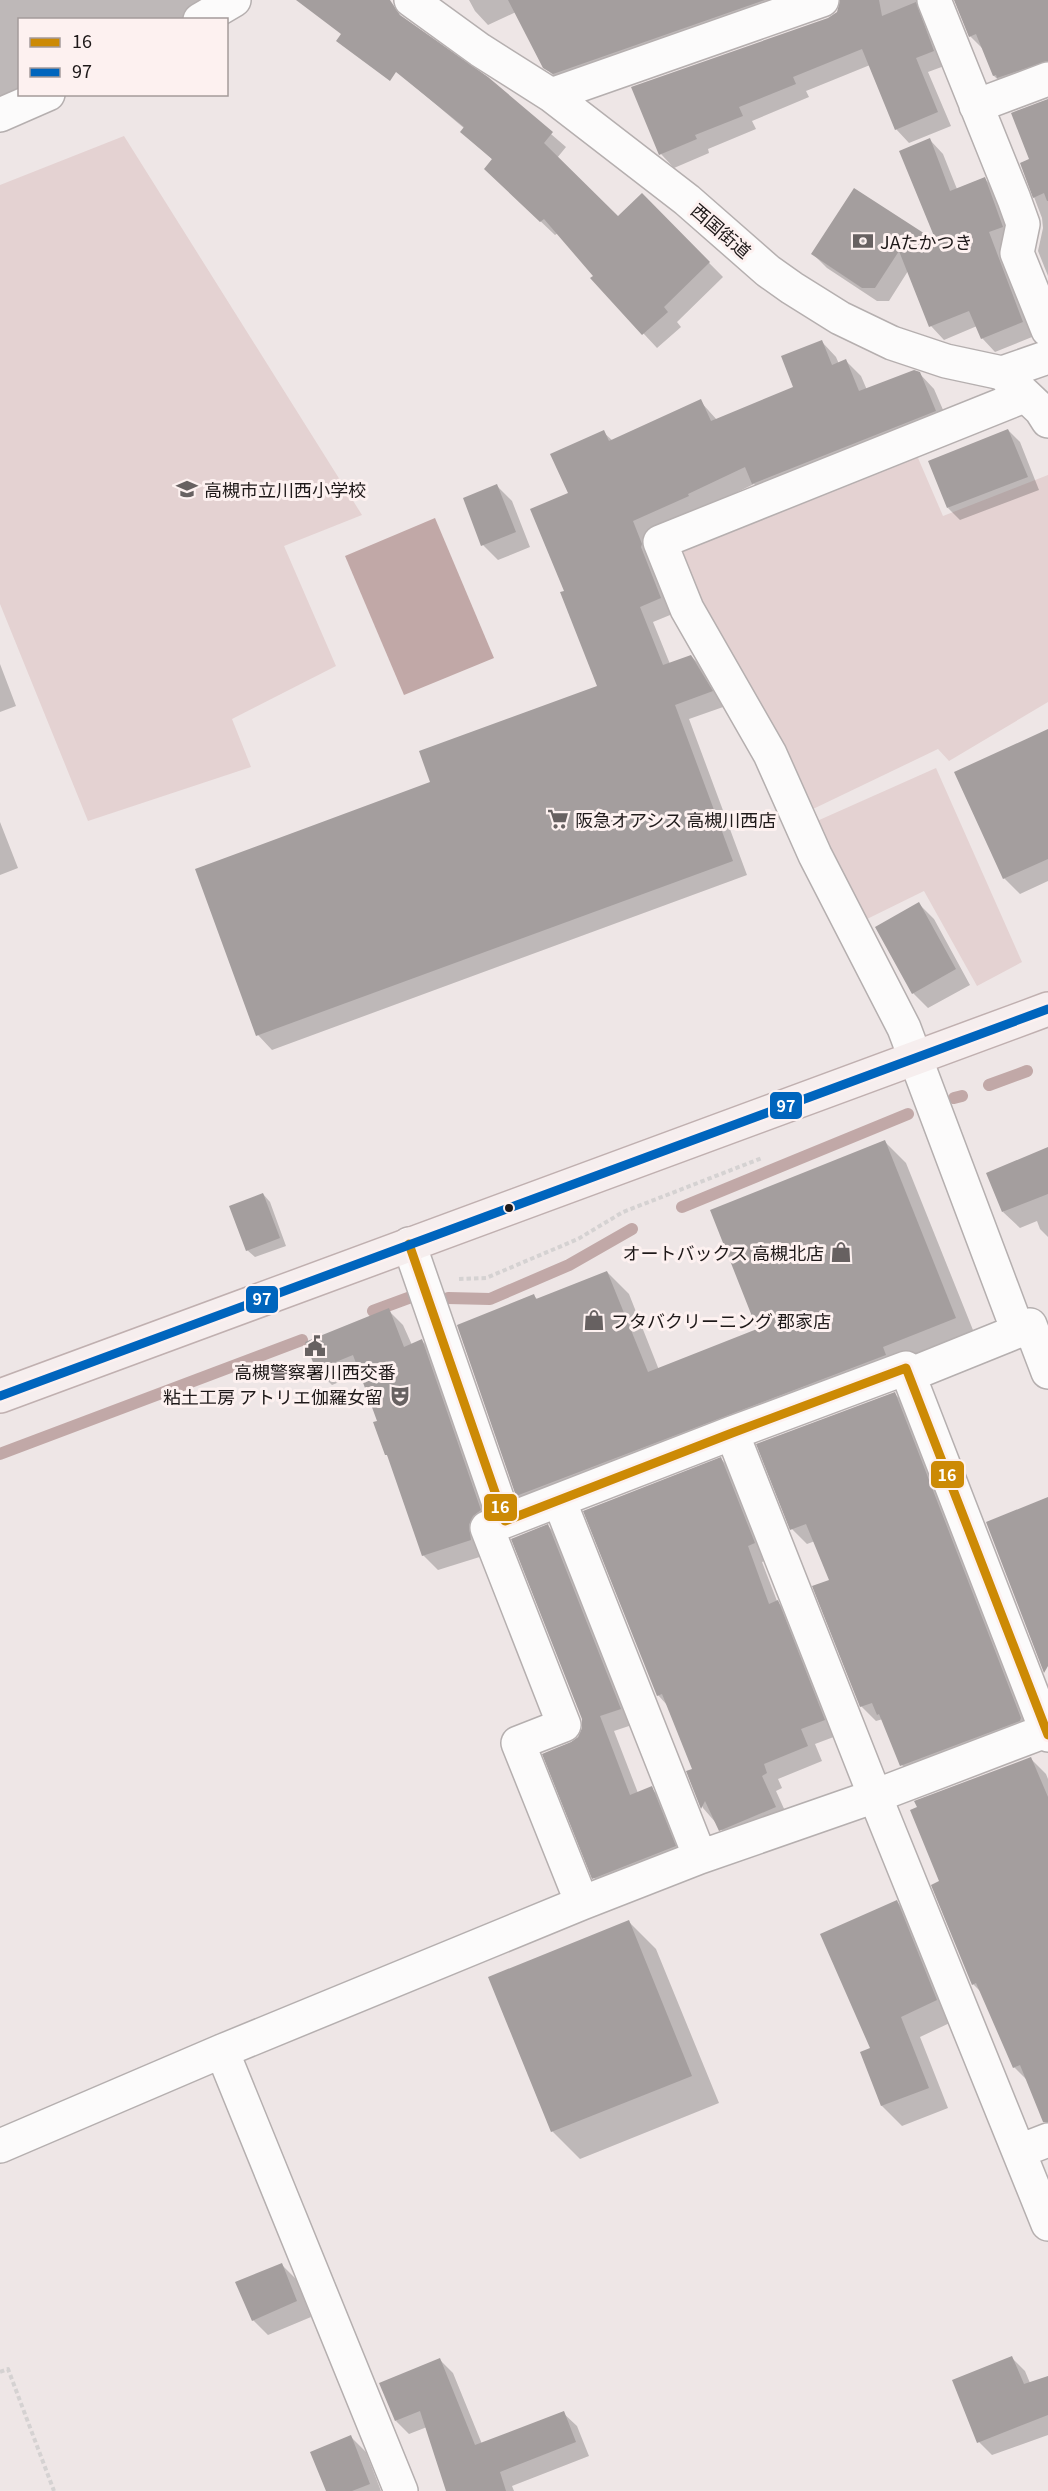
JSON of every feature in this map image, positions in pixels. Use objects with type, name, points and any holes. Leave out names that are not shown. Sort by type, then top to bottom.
[{"type":"main road","points":[[0,1396],[1048,1009]]},
{"type":"street","points":[[203,18],[234,0]]},
{"type":"street","name":"西国街道","points":[[411,0],[480,50],[551,95],[687,200],[768,271],[815,304],[892,343],[1013,384]]},
{"type":"street","points":[[551,95],[822,0]]},
{"type":"street","points":[[933,0],[976,106],[1035,219],[1017,253],[1048,330]]},
{"type":"street","points":[[976,106],[1048,79]]},
{"type":"street","points":[[0,115],[43,96]]},
{"type":"street","points":[[1018,1331],[904,1028],[815,855],[770,754],[687,609],[660,542],[1013,384],[1048,357]]},
{"type":"street","points":[[1013,384],[1041,410],[1048,421]]},
{"type":"street","points":[[409,1244],[505,1521]]},
{"type":"street","points":[[909,1375],[1030,1325],[1048,1372]]},
{"type":"street","points":[[0,2146],[222,2051],[582,1903],[700,1857],[1048,1732],[906,1368],[732,1432],[487,1528],[564,1725],[518,1743],[582,1903]]},
{"type":"street","points":[[732,1432],[875,1796],[1034,2146],[1048,2224]]},
{"type":"street","points":[[559,1500],[700,1857]]},
{"type":"street","points":[[222,2051],[401,2491]]},
{"type":"path","points":[[0,2372],[8,2369],[54,2491]]},
{"type":"shaded area","name":"高槻市立川西小学校","points":[[124,136],[362,515],[284,546],[336,666],[232,719],[251,767],[88,821],[0,604],[0,185]]},
{"type":"shaded area","points":[[915,451],[943,516],[1048,475],[1048,702],[949,761],[938,749],[813,809],[777,734],[699,604],[675,549]]},
{"type":"shaded area","points":[[435,518],[494,658],[404,695],[345,556]]},
{"type":"shaded area","points":[[936,768],[1022,962],[977,986],[924,891],[865,920],[817,821]]},
{"type":"building","points":[[296,0],[390,0],[400,15],[488,77],[553,132],[544,143],[618,216],[642,193],[710,262],[664,307],[668,312],[642,335],[590,278],[593,276],[544,219],[540,222],[484,169],[492,159],[460,132],[464,127],[396,72],[390,81],[336,41],[341,34]]},
{"type":"building","points":[[508,0],[765,0],[553,74],[543,68]]},
{"type":"building","points":[[840,0],[879,0],[882,16],[916,2],[934,51],[916,58],[938,112],[895,130],[862,49],[793,77],[796,84],[739,107],[743,116],[695,135],[697,139],[659,155],[631,87],[828,18],[837,12]]},
{"type":"building","points":[[954,0],[1048,0],[1048,61],[997,78],[996,75],[993,76],[976,34],[969,37]]},
{"type":"building","points":[[1048,99],[1047,201],[1044,193],[1033,198],[1020,163],[1029,159],[1011,113]]},
{"type":"building","points":[[930,138],[950,191],[985,177],[1003,227],[989,232],[1023,322],[981,339],[969,311],[929,327],[899,251],[875,288],[862,288],[811,254],[854,188],[936,241],[899,151]]},
{"type":"building","points":[[822,340],[832,365],[846,359],[859,391],[914,370],[920,372],[936,411],[752,484],[745,467],[688,494],[689,496],[633,521],[661,598],[640,607],[663,665],[691,655],[713,691],[675,705],[733,861],[256,1036],[195,869],[430,782],[419,751],[597,686],[560,592],[564,591],[530,509],[568,493],[550,454],[604,430],[609,441],[701,399],[711,421],[793,387],[781,356]]},
{"type":"building","points":[[1008,429],[1028,477],[947,508],[928,461]]},
{"type":"building","points":[[497,484],[516,532],[481,546],[463,498]]},
{"type":"building","points":[[1048,729],[1048,859],[1003,879],[954,772]]},
{"type":"building","points":[[919,902],[956,969],[912,994],[875,927]]},
{"type":"building","points":[[885,1140],[956,1318],[883,1347],[886,1355],[516,1496],[457,1325],[534,1294],[536,1299],[607,1271],[648,1372],[757,1329],[710,1210]]},
{"type":"building","points":[[1048,1147],[1048,1194],[1002,1212],[986,1173]]},
{"type":"building","points":[[263,1193],[280,1238],[246,1251],[229,1206]]},
{"type":"building","points":[[389,1308],[404,1347],[422,1339],[481,1510],[473,1516],[469,1525],[471,1540],[422,1556],[387,1455],[385,1455],[373,1422],[377,1421],[353,1355],[316,1370],[305,1342]]},
{"type":"building","points":[[895,1392],[1021,1718],[1020,1721],[900,1766],[879,1714],[877,1715],[872,1703],[860,1707],[812,1586],[829,1580],[806,1524],[790,1530],[756,1444]]},
{"type":"building","points":[[721,1457],[755,1543],[748,1546],[769,1604],[778,1600],[825,1720],[801,1729],[808,1746],[764,1764],[767,1773],[762,1776],[776,1807],[719,1831],[705,1801],[701,1809],[686,1771],[692,1769],[662,1694],[657,1696],[583,1511]]},
{"type":"building","points":[[1048,1497],[1048,1666],[1044,1673],[986,1522]]},
{"type":"building","points":[[548,1524],[621,1709],[600,1716],[630,1795],[652,1786],[676,1846],[592,1879],[542,1754],[578,1737],[582,1728],[582,1719],[511,1539]]},
{"type":"building","points":[[1031,1757],[1048,1797],[1048,2122],[1043,2122],[1020,2065],[1013,2068],[976,1983],[972,1985],[931,1885],[939,1881],[910,1810],[917,1807],[914,1801]]},
{"type":"building","points":[[897,1900],[937,2000],[901,2017],[929,2088],[881,2106],[860,2052],[870,2048],[820,1934]]},
{"type":"building","points":[[629,1920],[692,2076],[551,2132],[488,1977]]},
{"type":"building","points":[[282,2263],[297,2301],[252,2321],[235,2282]]},
{"type":"building","points":[[1012,2356],[1024,2384],[1048,2376],[1048,2415],[977,2443],[952,2380]]},
{"type":"building","points":[[440,2358],[475,2445],[564,2411],[576,2442],[500,2472],[506,2491],[446,2491],[420,2411],[395,2421],[379,2383]]},
{"type":"building","points":[[351,2435],[370,2484],[352,2491],[326,2491],[310,2452]]},
{"type":"waterway","points":[[989,1085],[1027,1071]]},
{"type":"waterway","points":[[954,1098],[962,1096]]},
{"type":"waterway","points":[[682,1207],[908,1114]]},
{"type":"waterway","points":[[448,1298],[490,1299],[569,1265],[632,1229]]},
{"type":"waterway","points":[[373,1311],[411,1297]]},
{"type":"waterway","points":[[0,1454],[302,1340]]},
{"type":"transit line","name":"97","points":[[0,1396],[1048,1009]]},
{"type":"transit line","name":"16","points":[[409,1244],[505,1521],[906,1368],[1048,1735]]},
{"type":"place","name":"JAたかつき","points":[[863,241]]},
{"type":"place","name":"高槻市立川西小学校","points":[[187,489]]},
{"type":"place","name":"阪急オアシス 高槻川西店","points":[[558,819]]},
{"type":"place","name":"オートバックス 高槻北店","points":[[841,1252]]},
{"type":"place","name":"フタバクリーニング 郡家店","points":[[594,1320]]},
{"type":"place","name":"高槻警察署川西交番","points":[[315,1346]]},
{"type":"place","name":"粘土工房 アトリエ伽羅女留","points":[[400,1396]]}]
